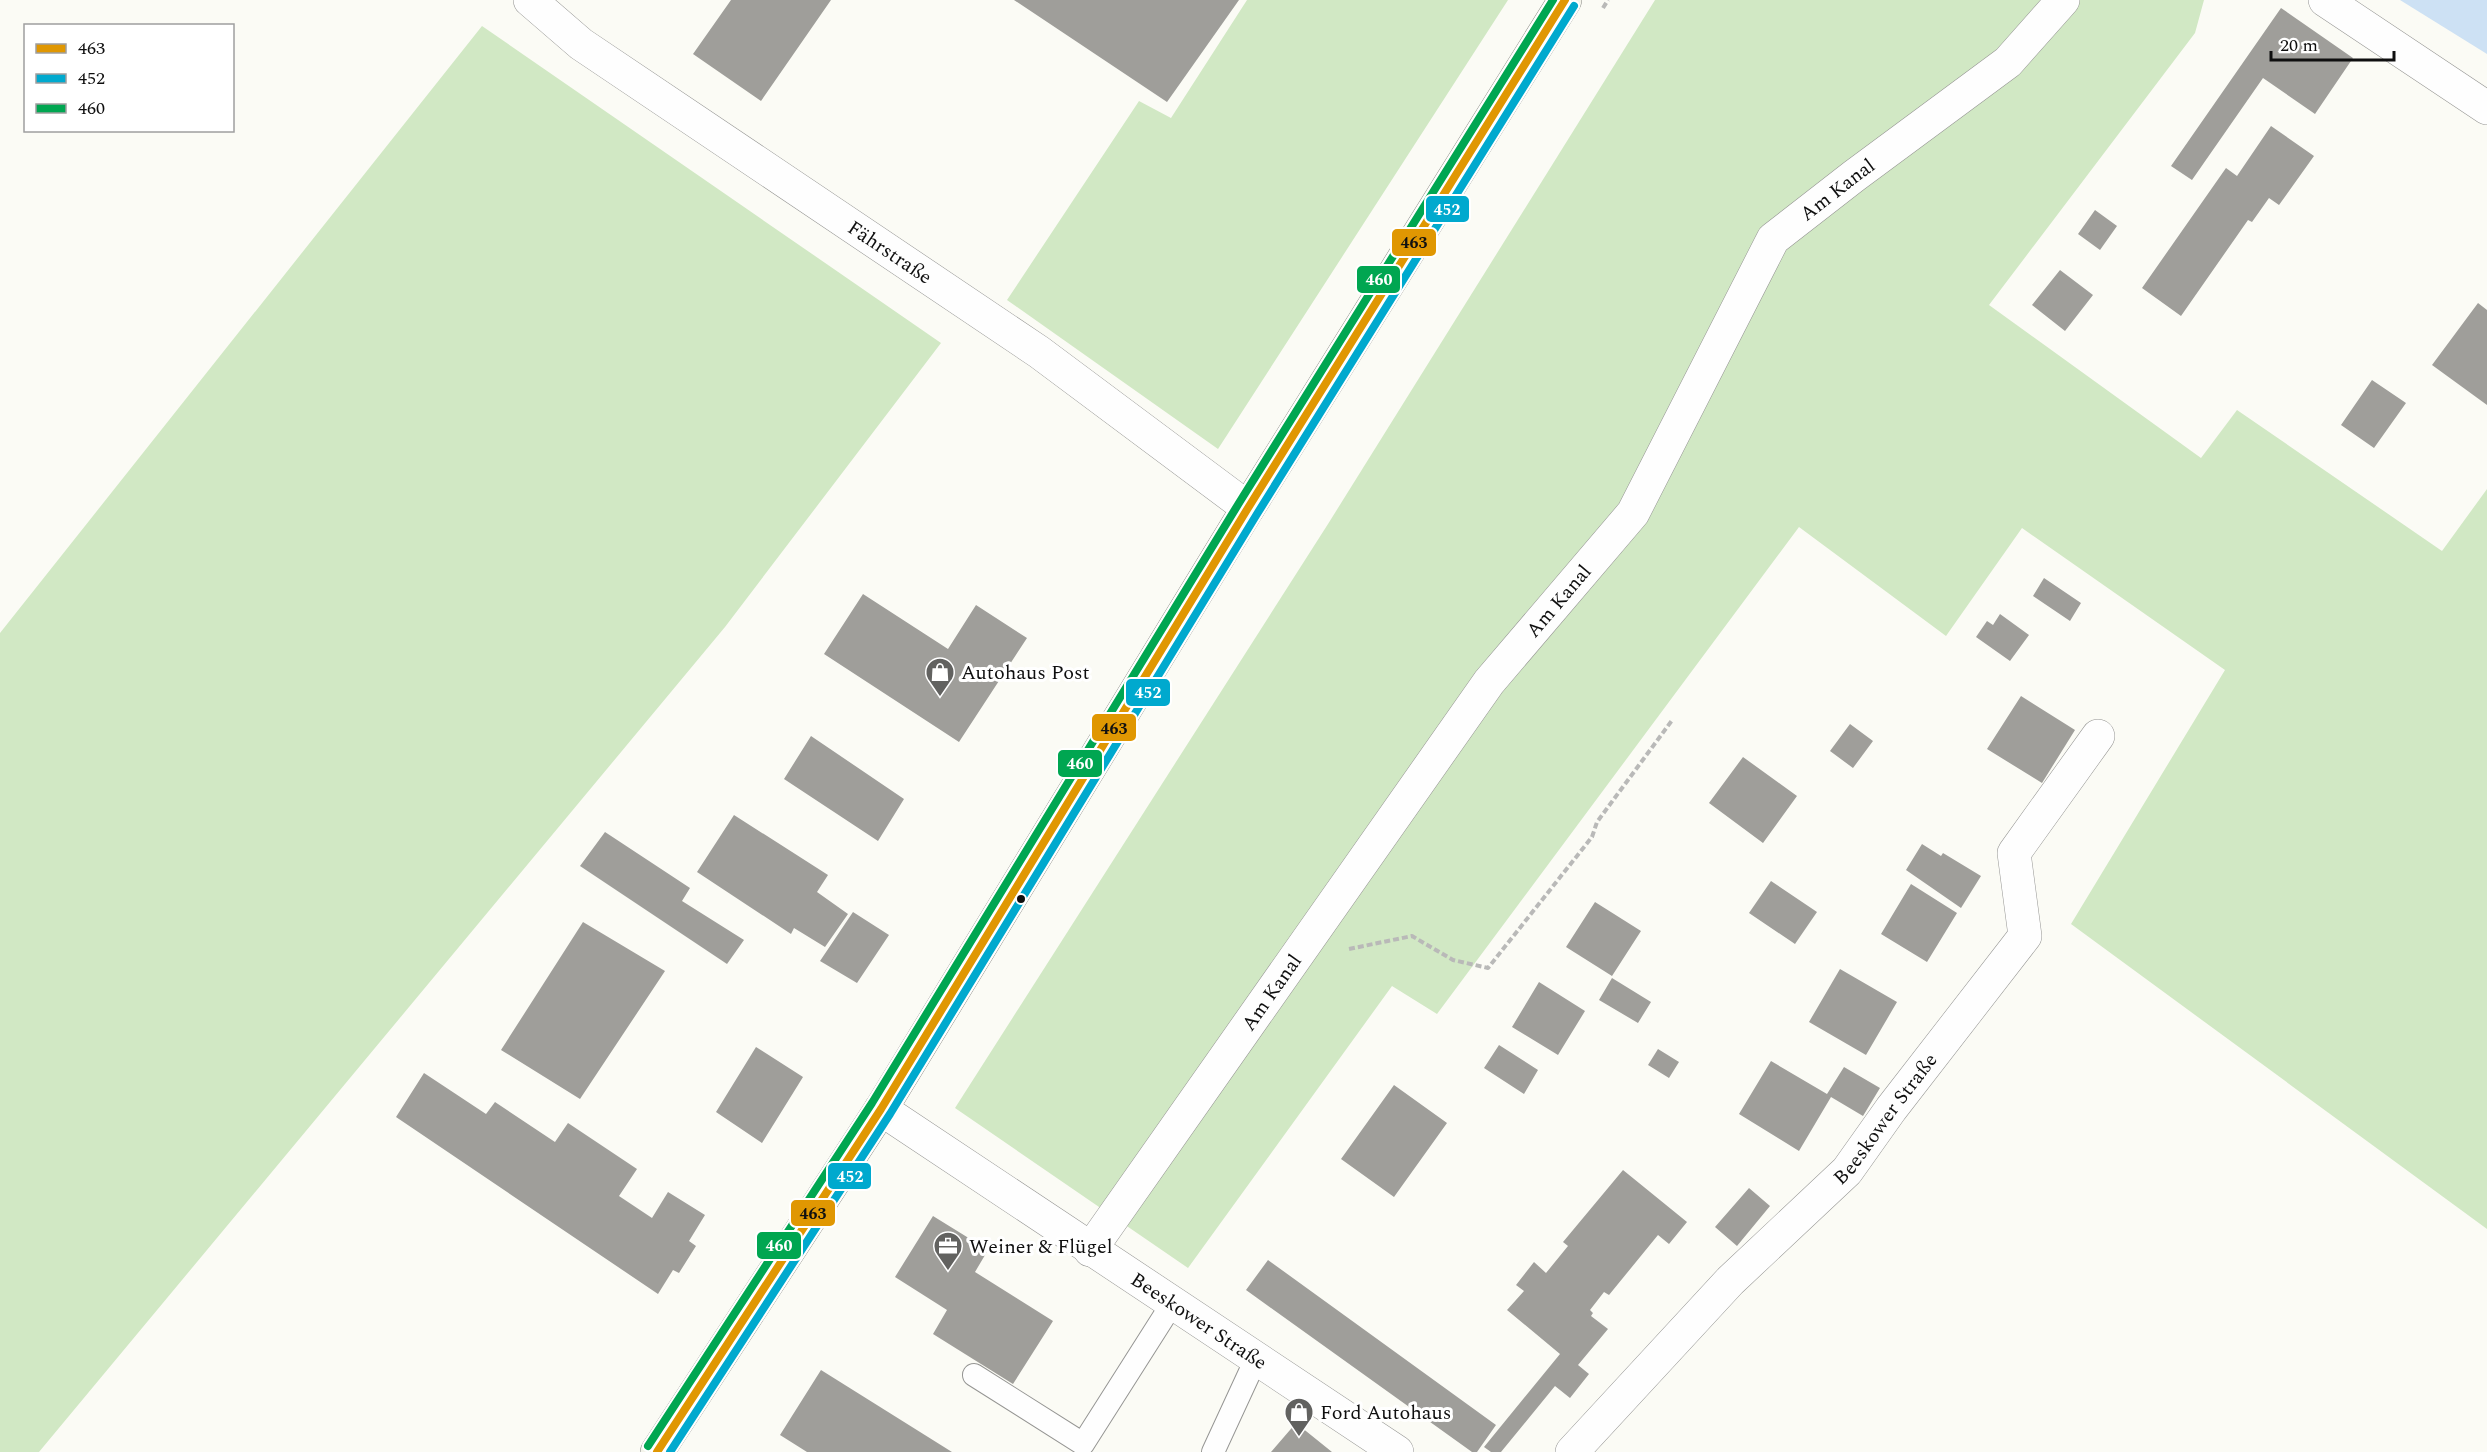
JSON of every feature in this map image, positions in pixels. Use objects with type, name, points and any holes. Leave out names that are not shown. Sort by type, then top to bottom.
[{"type":"street","name":"Fährstraße","points":[[530,0],[581,44],[1039,352],[1248,508]]},
{"type":"street","points":[[657,1452],[881,1109],[1248,508],[1565,0]]},
{"type":"street","name":"Am Kanal","points":[[1090,1250],[1489,682],[1634,513],[1773,239],[2008,62],[2063,0]]},
{"type":"street","points":[[2325,0],[2487,108]]},
{"type":"street","name":"Beeskower Straße","points":[[1572,1452],[1730,1281],[1847,1171],[1891,1109],[2025,936],[2014,853],[2098,735]]},
{"type":"street","name":"Beeskower Straße","points":[[881,1109],[1397,1452]]},
{"type":"lane","points":[[974,1375],[1083,1444],[1172,1304]]},
{"type":"lane","points":[[1213,1452],[1256,1359]]},
{"type":"path","points":[[1291,964],[1412,936],[1453,960],[1488,968],[1592,837],[1597,822],[1673,719]]},
{"type":"green space","points":[[1247,0],[1508,0],[1218,449],[1007,300],[1139,101],[1171,118]]},
{"type":"green space","points":[[1655,0],[2204,0],[2195,33],[1989,305],[2201,458],[2237,410],[2442,551],[2487,489],[2487,1229],[2071,924],[2225,670],[2022,528],[1946,636],[1799,527],[1437,1014],[1392,986],[1188,1268],[955,1108],[1328,524]]},
{"type":"green space","points":[[482,26],[941,343],[725,627],[39,1452],[0,1452],[0,633]]},
{"type":"water","points":[[2400,0],[2487,0],[2487,54]]},
{"type":"building","points":[[731,0],[831,0],[761,101],[693,54]]},
{"type":"building","points":[[1014,0],[1239,0],[1167,102]]},
{"type":"building","points":[[2281,8],[2353,58],[2315,114],[2263,78],[2192,180],[2171,166]]},
{"type":"building","points":[[2271,126],[2314,156],[2279,205],[2269,198],[2252,222],[2248,220],[2181,316],[2142,288],[2226,168],[2237,176]]},
{"type":"building","points":[[2095,210],[2117,226],[2100,250],[2078,234]]},
{"type":"building","points":[[2060,270],[2093,295],[2065,331],[2032,305]]},
{"type":"building","points":[[2478,303],[2487,310],[2487,405],[2432,365]]},
{"type":"building","points":[[2372,380],[2406,403],[2374,448],[2341,425]]},
{"type":"building","points":[[2044,578],[2081,603],[2070,621],[2033,596]]},
{"type":"building","name":"Autohaus Post","points":[[863,594],[948,649],[976,605],[1027,638],[959,742],[824,654]]},
{"type":"building","points":[[2000,614],[2029,635],[2010,661],[1976,637],[1987,621],[1993,625]]},
{"type":"building","points":[[2021,696],[2075,730],[2042,783],[1987,749]]},
{"type":"building","points":[[1850,724],[1873,741],[1853,768],[1830,751]]},
{"type":"building","points":[[811,736],[904,799],[878,841],[784,779]]},
{"type":"building","points":[[1743,757],[1797,796],[1763,843],[1709,803]]},
{"type":"building","points":[[734,815],[828,875],[817,892],[848,914],[825,947],[794,928],[791,934],[697,872]]},
{"type":"building","points":[[605,832],[690,888],[682,901],[744,940],[727,964],[580,866]]},
{"type":"building","points":[[1922,844],[1941,856],[1943,853],[1981,876],[1961,908],[1906,870]]},
{"type":"building","points":[[1771,881],[1817,912],[1795,944],[1749,913]]},
{"type":"building","points":[[1911,884],[1957,913],[1927,962],[1881,934]]},
{"type":"building","points":[[1595,902],[1641,931],[1612,976],[1566,947]]},
{"type":"building","points":[[853,912],[889,935],[857,983],[820,961]]},
{"type":"building","points":[[583,922],[665,971],[580,1099],[501,1050]]},
{"type":"building","points":[[1840,969],[1897,1002],[1866,1055],[1809,1022]]},
{"type":"building","points":[[1612,978],[1651,1002],[1638,1023],[1599,1000]]},
{"type":"building","points":[[1539,982],[1585,1011],[1558,1055],[1512,1027]]},
{"type":"building","points":[[1499,1045],[1538,1070],[1524,1094],[1484,1068]]},
{"type":"building","points":[[756,1047],[803,1077],[762,1143],[716,1112]]},
{"type":"building","points":[[1658,1049],[1679,1062],[1669,1078],[1648,1065]]},
{"type":"building","points":[[1771,1061],[1827,1094],[1844,1067],[1880,1088],[1863,1116],[1831,1097],[1799,1151],[1739,1114]]},
{"type":"building","points":[[424,1073],[486,1114],[495,1102],[555,1142],[568,1123],[637,1169],[619,1196],[652,1218],[668,1192],[705,1215],[689,1241],[696,1246],[679,1273],[673,1270],[658,1294],[396,1117]]},
{"type":"building","points":[[1394,1085],[1447,1123],[1394,1197],[1341,1159]]},
{"type":"building","points":[[1623,1170],[1687,1222],[1669,1244],[1658,1235],[1609,1295],[1604,1292],[1590,1310],[1593,1313],[1591,1316],[1608,1329],[1578,1365],[1589,1374],[1570,1398],[1555,1386],[1501,1452],[1491,1452],[1484,1447],[1560,1354],[1507,1310],[1524,1291],[1516,1285],[1534,1262],[1546,1273],[1568,1246],[1563,1242]]},
{"type":"building","points":[[1749,1188],[1770,1206],[1737,1246],[1715,1227]]},
{"type":"building","points":[[933,1216],[988,1250],[975,1272],[1053,1321],[1013,1384],[933,1334],[947,1310],[895,1277]]},
{"type":"building","points":[[1268,1260],[1496,1425],[1477,1452],[1472,1452],[1246,1290]]},
{"type":"building","points":[[821,1370],[952,1452],[807,1452],[780,1435]]},
{"type":"building","name":"Ford Autohaus","points":[[1296,1423],[1332,1452],[1271,1452]]},
{"type":"transit line","name":"460","points":[[648,1446],[872,1103],[1239,503],[1553,0]]},
{"type":"transit line","name":"463","points":[[657,1452],[881,1109],[1248,508],[1565,0]]},
{"type":"transit line","name":"452","points":[[670,1452],[890,1114],[1257,514],[1574,6]]},
{"type":"place","name":"Autohaus Post","points":[[940,698]]},
{"type":"place","name":"Weiner & Flügel","points":[[948,1272]]},
{"type":"place","name":"Ford Autohaus","points":[[1299,1438]]}]
